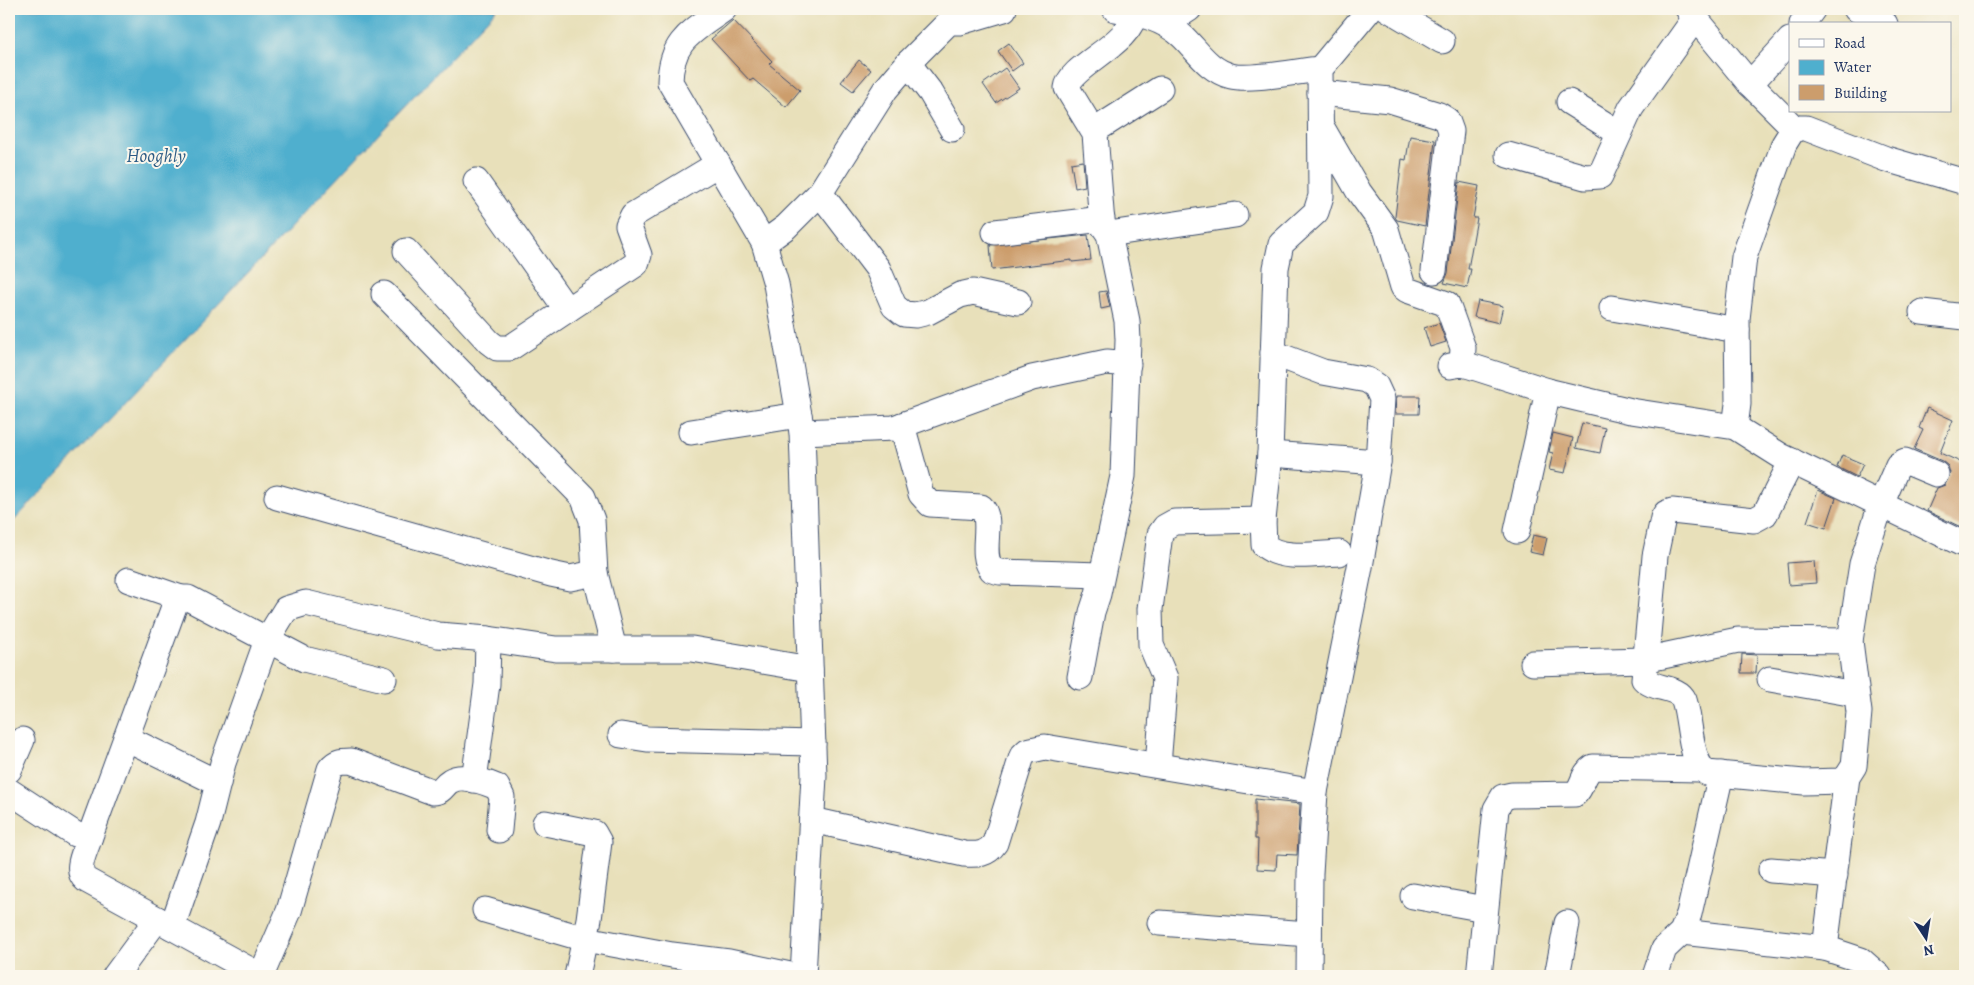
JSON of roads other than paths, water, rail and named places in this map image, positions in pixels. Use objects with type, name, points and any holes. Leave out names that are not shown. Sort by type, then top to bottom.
[{"type":"street","points":[[724,9],[692,32],[676,48],[670,63],[670,82],[764,243],[776,284],[800,424],[813,743],[812,820],[803,976]]},
{"type":"street","points":[[764,243],[786,227],[820,193],[885,90],[945,15],[960,22],[1004,9]]},
{"type":"street","points":[[1166,24],[1190,9]]},
{"type":"street","points":[[1339,553],[1286,554],[1274,551],[1264,544],[1263,520],[1270,454],[1276,268],[1281,244],[1316,212],[1321,196],[1320,81],[1370,9]]},
{"type":"street","points":[[1388,9],[1442,41]]},
{"type":"street","points":[[1803,22],[1813,9]]},
{"type":"street","points":[[1856,9],[1881,22]]},
{"type":"street","points":[[1080,677],[1123,476],[1128,364],[1127,321],[1105,226],[1094,132],[1067,88],[1067,83],[1074,74],[1108,49],[1123,34],[1129,10],[1166,24],[1181,35],[1207,64],[1219,72],[1234,77],[1320,81],[1346,97],[1390,100],[1439,114],[1447,120],[1451,130],[1434,271]]},
{"type":"street","points":[[1508,155],[1585,177],[1594,178],[1600,176],[1631,108],[1692,13],[1750,84],[1794,128],[1806,128],[1886,159],[1965,182]]},
{"type":"street","points":[[1750,84],[1789,41]]},
{"type":"street","points":[[908,63],[931,93],[952,129]]},
{"type":"street","points":[[1094,132],[1160,89]]},
{"type":"street","points":[[1568,102],[1619,133]]},
{"type":"street","points":[[1320,126],[1359,192],[1386,229],[1403,287],[1447,304],[1463,348],[1456,365],[1548,391],[1631,411],[1735,427],[1792,461],[1965,545]]},
{"type":"street","points":[[1735,427],[1738,404],[1737,330],[1744,258],[1784,144],[1794,128]]},
{"type":"street","points":[[406,251],[497,348],[510,348],[636,264],[639,255],[628,225],[633,215],[718,164]]},
{"type":"street","points":[[476,181],[567,310]]},
{"type":"street","points":[[820,193],[878,268],[894,306],[904,314],[916,315],[928,312],[960,295],[973,292],[1018,302]]},
{"type":"street","points":[[995,232],[1105,226],[1235,215]]},
{"type":"street","points":[[384,294],[583,497],[592,520],[595,573],[614,649]]},
{"type":"street","points":[[1612,308],[1737,330]]},
{"type":"street","points":[[1922,312],[1965,317]]},
{"type":"street","points":[[1273,354],[1323,372],[1367,380],[1376,386],[1382,399],[1378,462],[1360,567],[1315,792],[1308,934],[1309,976]]},
{"type":"street","points":[[691,432],[800,424],[894,428],[1032,378],[1108,362],[1128,364]]},
{"type":"street","points":[[1517,530],[1548,391]]},
{"type":"street","points":[[902,425],[921,494],[925,500],[930,504],[981,507],[986,513],[987,558],[992,570],[1000,572],[1101,575]]},
{"type":"street","points":[[1270,454],[1378,462]]},
{"type":"street","points":[[1711,772],[1695,757],[1691,726],[1683,698],[1678,693],[1648,684],[1644,679],[1644,660],[1655,556],[1663,518],[1666,512],[1677,511],[1754,520],[1761,518],[1765,514],[1792,461]]},
{"type":"street","points":[[1479,976],[1496,809],[1503,797],[1512,795],[1575,794],[1579,790],[1584,775],[1593,767],[1711,772],[1804,782],[1841,781],[1847,777],[1854,766],[1859,712],[1850,641],[1862,564],[1881,504],[1898,465],[1901,462],[1936,474]]},
{"type":"street","points":[[277,497],[552,574],[570,578],[595,573]]},
{"type":"street","points":[[1158,765],[1165,678],[1152,645],[1150,609],[1160,534],[1165,526],[1174,522],[1263,520]]},
{"type":"street","points":[[129,580],[181,598],[188,598],[304,659],[384,679]]},
{"type":"street","points":[[181,598],[175,604],[89,839],[80,868],[82,877],[261,976],[288,911],[330,769],[334,764],[340,761],[351,761],[433,792],[442,790],[451,780],[474,780],[498,788],[501,792],[500,830]]},
{"type":"street","points":[[116,976],[164,923],[208,823],[223,763],[267,640],[286,609],[306,603],[438,635],[488,639],[556,649],[692,649],[810,669]]},
{"type":"street","points":[[474,780],[487,684],[488,639]]},
{"type":"street","points":[[1533,663],[1644,660],[1738,640],[1850,641]]},
{"type":"street","points":[[1770,679],[1856,694]]},
{"type":"street","points":[[621,735],[646,739],[813,743]]},
{"type":"street","points":[[126,738],[218,782]]},
{"type":"street","points":[[9,770],[22,740]]},
{"type":"street","points":[[812,820],[976,855],[986,853],[995,843],[1018,763],[1027,751],[1045,747],[1315,792]]},
{"type":"street","points":[[1655,976],[1664,949],[1682,932],[1689,914],[1711,772]]},
{"type":"street","points":[[1825,948],[1847,777]]},
{"type":"street","points":[[9,791],[75,834],[89,839]]},
{"type":"street","points":[[545,823],[594,833],[598,839],[597,865],[585,939],[576,976]]},
{"type":"street","points":[[1771,870],[1835,875]]},
{"type":"street","points":[[1413,896],[1485,909]]},
{"type":"street","points":[[485,910],[585,939],[672,955],[729,962],[795,976]]},
{"type":"street","points":[[1160,923],[1308,934]]},
{"type":"street","points":[[1557,976],[1567,923]]},
{"type":"street","points":[[1682,932],[1825,948],[1861,960],[1879,976]]},
{"type":"water","name":"Hooghly","points":[[9,9],[497,9],[9,526]]}]
